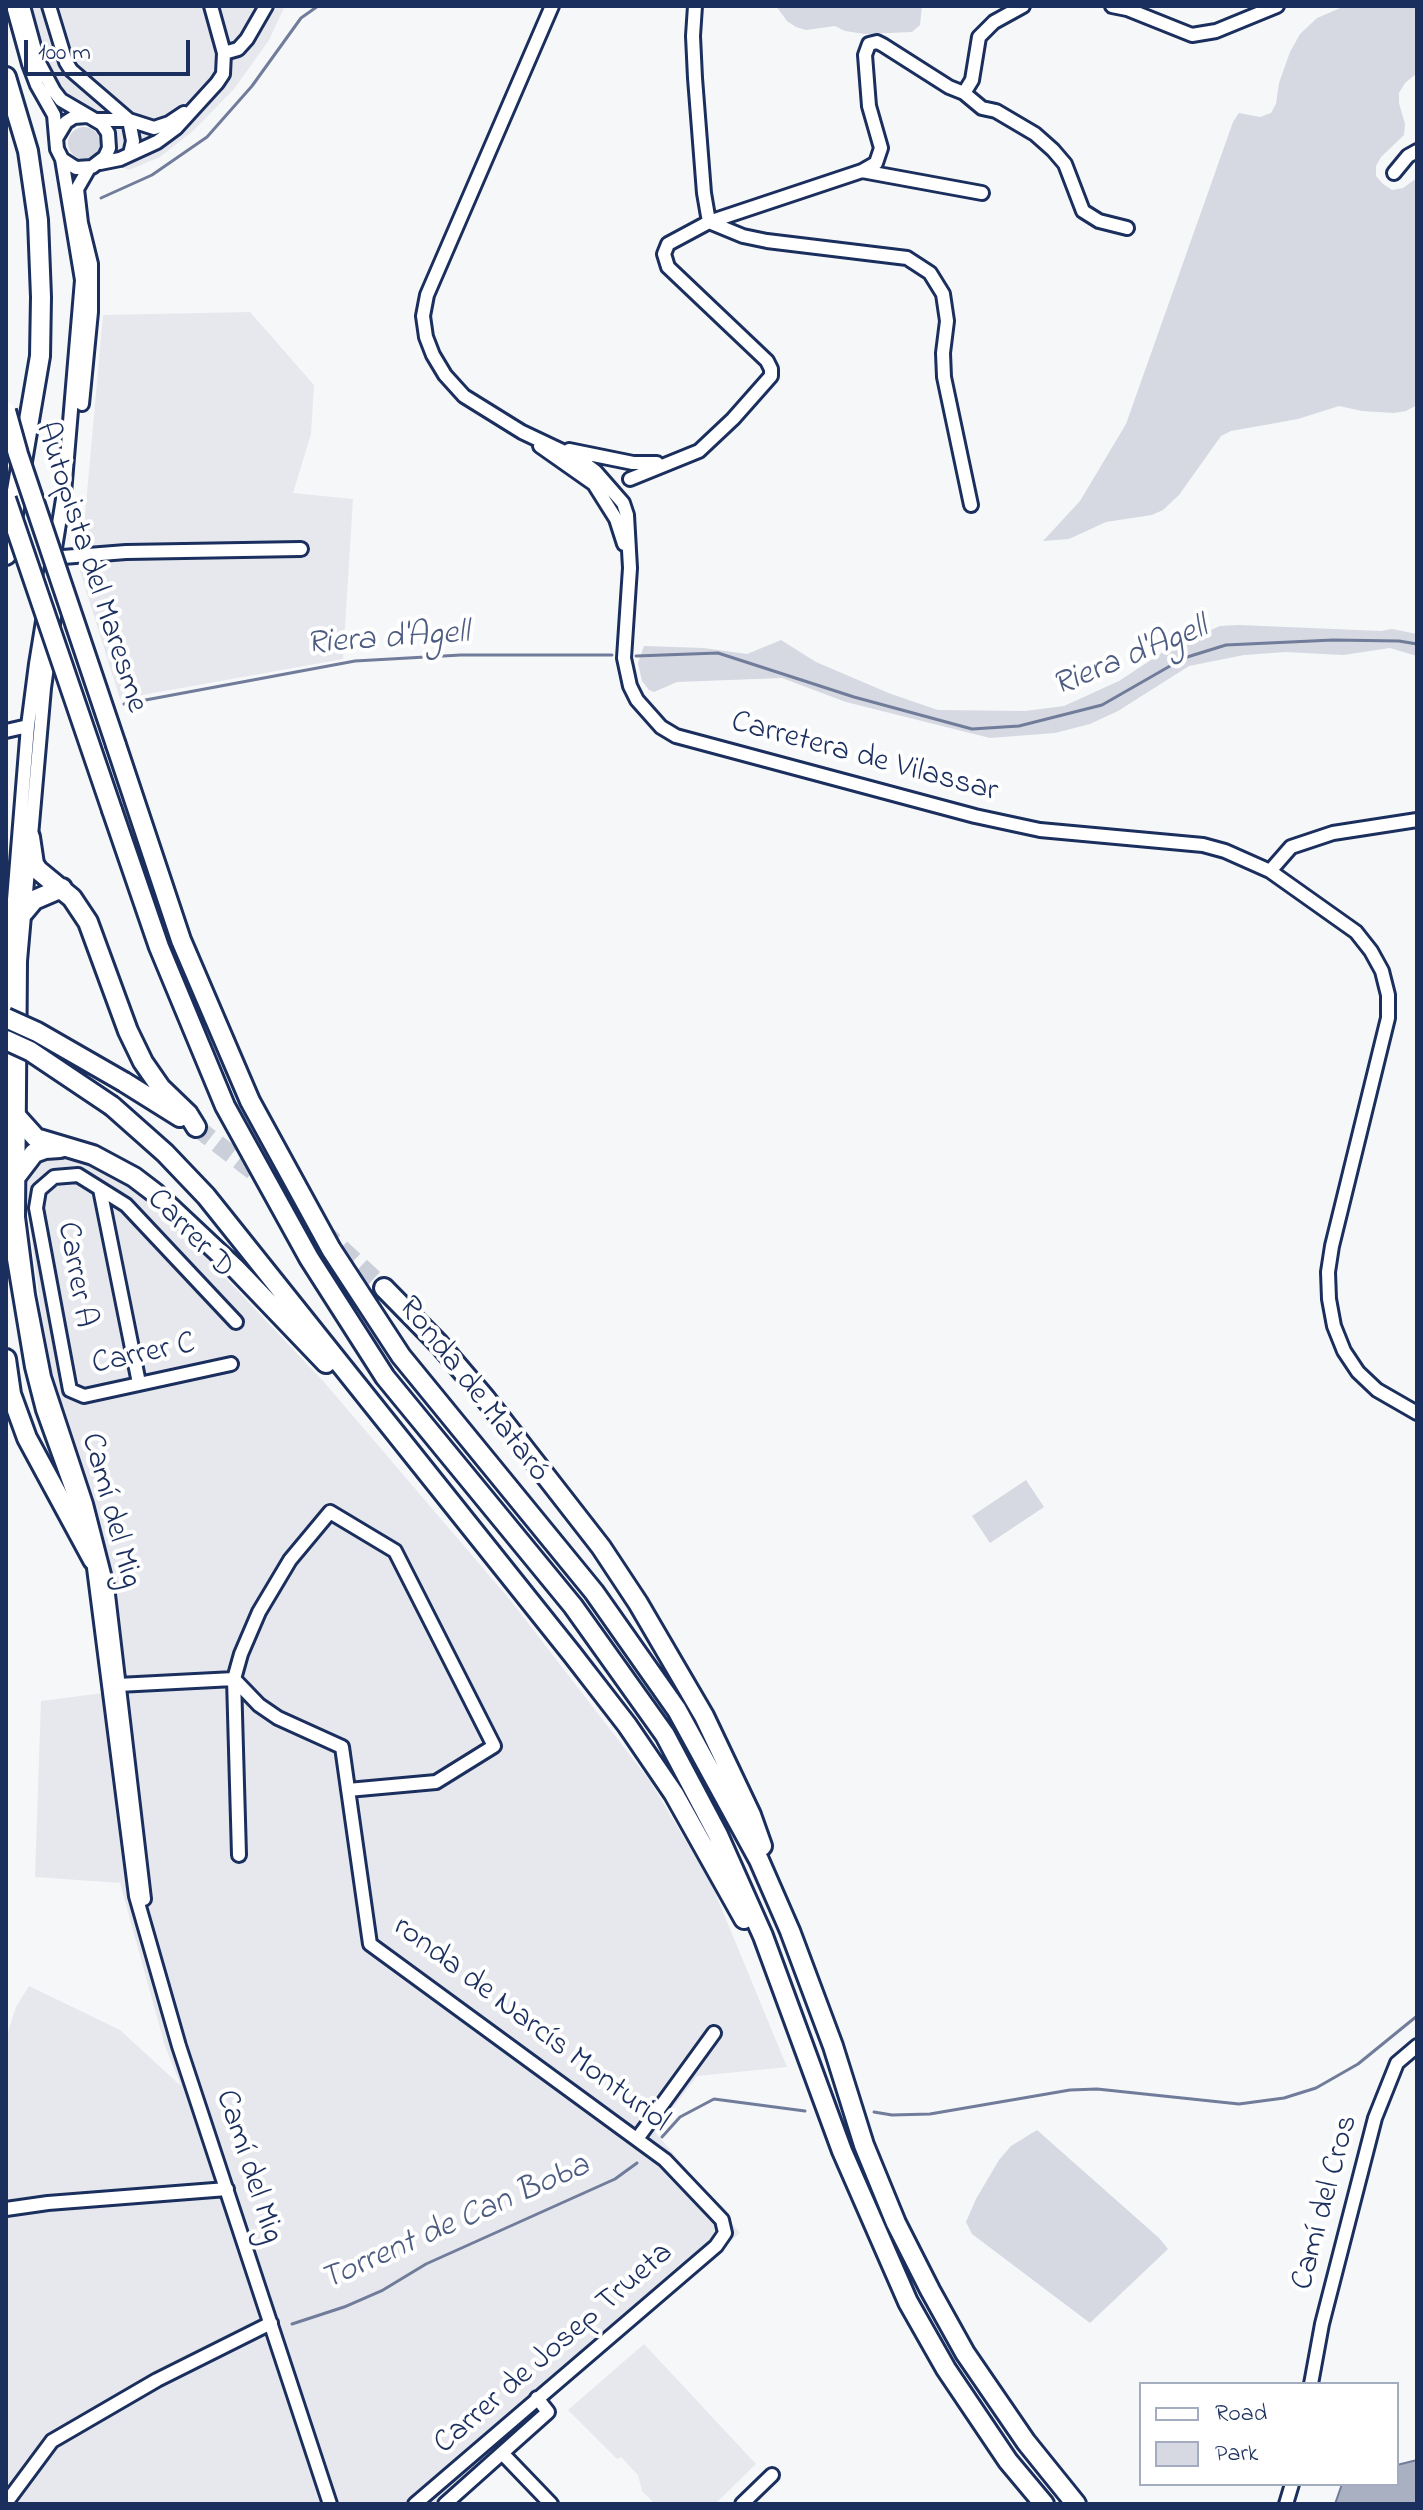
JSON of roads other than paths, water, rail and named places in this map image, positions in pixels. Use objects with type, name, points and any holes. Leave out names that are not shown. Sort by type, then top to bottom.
[{"type":"highway","points":[[6,77],[28,151],[38,220],[41,297],[40,356],[6,555]]},
{"type":"highway","name":"Autopista del Maresme","points":[[6,411],[116,745]]},
{"type":"highway","name":"Autopista del Maresme","points":[[6,499],[112,810]]},
{"type":"highway","name":"Ronda de Mataró","points":[[116,745],[181,940],[250,1101],[331,1249],[401,1356],[584,1580],[644,1661],[719,1782],[759,1860],[790,1931],[833,2046],[864,2145],[896,2223],[965,2353],[1026,2442],[1076,2504]]},
{"type":"highway","name":"Ronda de Mataró","points":[[112,810],[159,947],[225,1106],[309,1258],[385,1377],[573,1606],[665,1735],[718,1835],[763,1936],[842,2151],[908,2302],[946,2369],[1008,2461],[1044,2504]]},
{"type":"highway","points":[[6,1018],[37,1032],[196,1127],[188,1114],[161,1088],[143,1062],[128,1031],[88,922],[72,898],[38,870],[34,864],[30,837]]},
{"type":"highway","points":[[24,912],[34,900],[62,888]]},
{"type":"highway","points":[[6,1040],[30,1051],[112,1106],[165,1153],[206,1196],[627,1725],[674,1794],[745,1921],[763,1936]]},
{"type":"highway","points":[[18,1118],[36,1138],[93,1155],[155,1193],[235,1268],[369,1409],[380,1414]]},
{"type":"highway","points":[[18,1174],[34,1153],[45,1149],[71,1148]]},
{"type":"highway","points":[[384,1288],[439,1344],[485,1398],[555,1485],[631,1592],[673,1660],[724,1758],[763,1844],[759,1860]]},
{"type":"highway","points":[[6,1359],[11,1394],[27,1438],[93,1560]]},
{"type":"street","points":[[13,6],[29,64],[54,115],[57,149],[62,159],[76,168],[120,159],[157,142],[176,128],[223,74],[224,53],[211,6]]},
{"type":"street","points":[[23,6],[46,79],[61,100],[94,119],[108,133],[105,157],[95,166]]},
{"type":"street","points":[[49,6],[71,70],[129,120],[133,141],[130,154]]},
{"type":"street","points":[[224,53],[238,49],[256,26],[266,6]]},
{"type":"street","points":[[552,6],[447,246],[427,295],[423,316],[426,337],[445,375],[464,396],[554,451],[620,484]]},
{"type":"street","points":[[695,6],[695,78],[709,222]]},
{"type":"street","points":[[964,93],[972,80],[979,37],[994,22],[1023,6]]},
{"type":"street","points":[[1112,6],[1192,35],[1216,31],[1277,6]]},
{"type":"street","points":[[620,484],[664,463],[699,451],[771,376],[767,361],[668,267],[664,254],[668,244],[709,222],[862,171],[876,163],[881,148],[869,106],[865,55],[869,44],[877,42],[883,45],[949,87],[964,93],[982,108],[996,111],[1035,134],[1065,164],[1083,211],[1099,221],[1127,228]]},
{"type":"street","points":[[57,137],[66,122],[83,116],[129,120],[154,128],[169,123],[197,104]]},
{"type":"street","points":[[1394,173],[1408,156],[1417,151]]},
{"type":"street","name":"Camí del Mig","points":[[62,159],[81,265],[81,311],[64,493],[36,664],[17,729],[7,1145],[12,1234],[23,1329],[49,1425],[99,1573],[118,1685],[149,1936]]},
{"type":"street","name":"Camí del Mig","points":[[95,166],[77,189],[91,264],[91,312],[63,557],[44,688],[24,912],[18,1018],[20,1238],[38,1353],[52,1407],[102,1558],[121,1790],[136,1896],[179,2046],[330,2504]]},
{"type":"street","points":[[862,171],[982,193]]},
{"type":"street","points":[[709,222],[743,236],[767,241],[907,258],[930,273],[943,294],[947,321],[944,377],[971,505]]},
{"type":"street","points":[[554,451],[664,463]]},
{"type":"street","points":[[554,451],[594,484],[606,500],[621,534],[630,568]]},
{"type":"street","points":[[620,484],[633,472],[621,460]]},
{"type":"street","points":[[620,484],[607,477],[621,460]]},
{"type":"street","points":[[620,484],[621,534]]},
{"type":"street","name":"Carretera de Vilassar","points":[[620,484],[627,515],[630,568],[624,658],[626,673],[645,712],[661,727],[676,736],[975,816],[1056,832],[1203,845],[1270,871],[1356,932],[1382,971],[1388,995],[1388,1018],[1332,1246],[1328,1272],[1329,1299],[1338,1336],[1358,1372],[1377,1390],[1417,1413]]},
{"type":"street","points":[[63,557],[126,552],[301,549]]},
{"type":"street","name":"Camí del Mig","points":[[17,729],[35,720],[44,688]]},
{"type":"street","name":"Camí del Mig","points":[[17,729],[33,734],[37,762]]},
{"type":"street","points":[[1270,871],[1291,847],[1333,833],[1417,820]]},
{"type":"street","name":"Carrer A","points":[[70,1390],[36,1208],[39,1190],[54,1177],[78,1175],[100,1189]]},
{"type":"street","points":[[100,1189],[139,1383]]},
{"type":"street","name":"Carrer D","points":[[100,1189],[119,1201],[236,1322]]},
{"type":"street","points":[[106,1208],[119,1201]]},
{"type":"street","name":"Camí del Mig","points":[[12,1234],[17,1247],[28,1326],[34,1328]]},
{"type":"street","points":[[34,1328],[56,1324]]},
{"type":"street","points":[[38,1353],[61,1349]]},
{"type":"street","name":"Camí del Mig","points":[[38,1353],[36,1361],[49,1425]]},
{"type":"street","name":"Carrer C","points":[[70,1390],[84,1396],[231,1364]]},
{"type":"street","points":[[239,1855],[234,1679],[259,1612],[290,1560],[330,1512],[395,1551],[494,1746],[436,1782],[348,1790]]},
{"type":"street","points":[[118,1685],[234,1679]]},
{"type":"street","name":"ronda de Narcís Monturiol","points":[[234,1679],[259,1705],[278,1718],[342,1747],[370,1944],[665,2160],[722,2220],[725,2233]]},
{"type":"street","name":"Camí del Mig","points":[[118,1685],[114,1694],[122,1763],[121,1790]]},
{"type":"street","points":[[637,2139],[714,2033]]},
{"type":"street","name":"Camí del Cros","points":[[1311,2382],[1322,2324],[1375,2118],[1397,2063],[1417,2046]]},
{"type":"street","points":[[6,2209],[227,2189]]},
{"type":"street","name":"Carrer de Josep Trueta","points":[[415,2504],[716,2246],[725,2233]]},
{"type":"street","points":[[6,2503],[52,2441],[157,2380],[271,2323]]},
{"type":"street","points":[[445,2504],[548,2412],[537,2398]]},
{"type":"street","points":[[502,2453],[551,2504]]},
{"type":"street","points":[[742,2504],[772,2475]]},
{"type":"water","points":[[1417,2460],[1417,2504],[1335,2504],[1341,2486],[1399,2486],[1399,2464]]},
{"type":"waterway","points":[[101,198],[152,175],[207,137],[252,86],[301,18],[318,6]]},
{"type":"waterway","name":"Riera d'Agell","points":[[636,656],[718,653],[854,697],[972,729],[1019,726],[1102,705],[1184,658],[1226,645],[1333,640],[1417,644]]},
{"type":"waterway","name":"Riera d'Agell","points":[[124,704],[355,661],[461,655],[612,655]]},
{"type":"waterway","name":"Torrent de Can Boba","points":[[874,2112],[930,2114],[1070,2090],[1097,2089],[1239,2104],[1284,2098],[1316,2088],[1358,2064],[1417,2016]]},
{"type":"waterway","name":"Torrent de Can Boba","points":[[662,2137],[680,2117],[714,2099],[805,2111]]},
{"type":"waterway","name":"Torrent de Can Boba","points":[[292,2324],[383,2290],[426,2264],[615,2179],[637,2163]]},
{"type":"tunnel","points":[[196,1127],[286,1197],[384,1288]]}]
